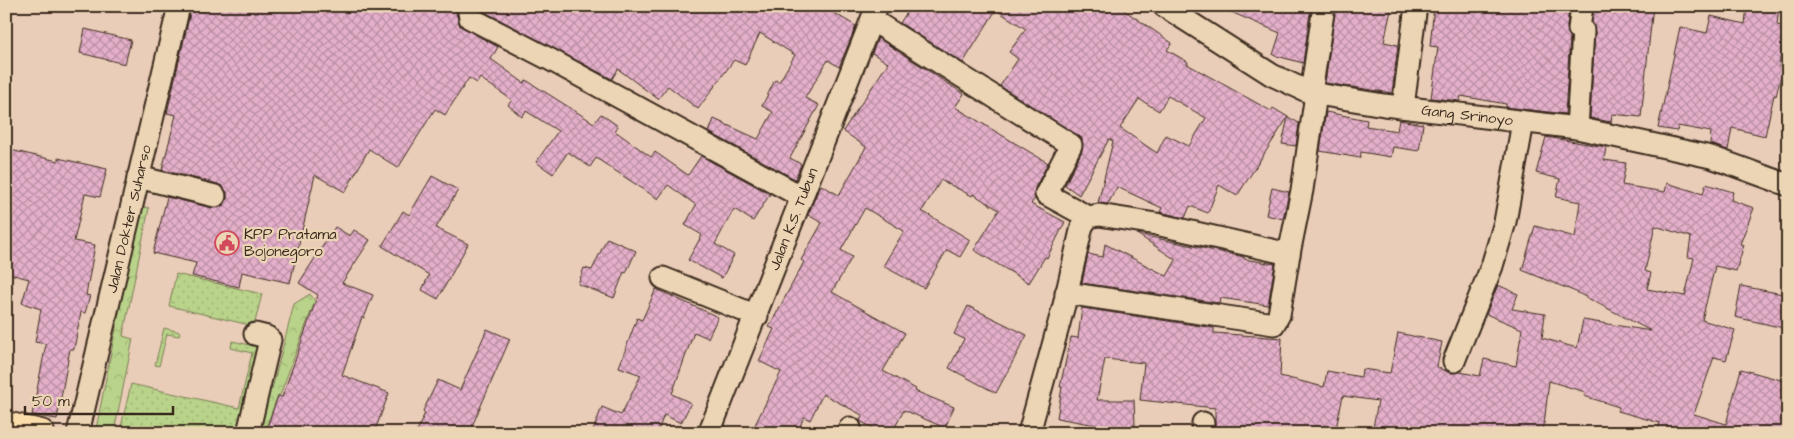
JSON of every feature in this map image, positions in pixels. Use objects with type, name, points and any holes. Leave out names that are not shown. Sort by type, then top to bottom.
[{"type":"main road","points":[[6,425],[41,433]]},
{"type":"street","name":"Jalan Dokter Suharso","points":[[78,433],[179,6]]},
{"type":"street","points":[[468,6],[470,18],[552,60],[802,197]]},
{"type":"street","name":"Gang Srinoyo","points":[[1164,6],[1272,75],[1313,94],[1577,128],[1711,156],[1788,186]]},
{"type":"street","points":[[1066,293],[1274,324],[1278,314],[1302,190],[1324,6]]},
{"type":"street","points":[[1403,107],[1416,6]]},
{"type":"street","points":[[1577,128],[1583,31],[1579,29],[1582,6]]},
{"type":"street","points":[[875,13],[1070,145],[1046,194],[1088,217],[1099,215],[1148,223],[1289,254]]},
{"type":"street","name":"Jalan K.S. Tubun","points":[[709,433],[757,316],[875,13]]},
{"type":"street","points":[[1454,361],[1486,283],[1505,222],[1523,122]]},
{"type":"street","points":[[138,178],[215,196]]},
{"type":"street","points":[[1029,433],[1082,226],[1088,217]]},
{"type":"street","points":[[663,278],[757,316]]},
{"type":"street","points":[[248,433],[270,340],[267,337],[255,334]]},
{"type":"green space","points":[[140,206],[149,208],[123,336],[133,339],[115,427],[140,433],[112,433],[96,429]]},
{"type":"green space","points":[[176,274],[262,294],[254,326],[169,306]]},
{"type":"green space","points":[[310,294],[315,301],[280,395],[278,395],[264,433],[255,433],[264,395],[272,389],[294,304]]},
{"type":"green space","points":[[164,328],[180,332],[179,336],[167,334],[159,366],[155,365]]},
{"type":"green space","points":[[232,341],[259,347],[239,432],[226,429],[224,433],[146,433],[121,427],[131,384],[239,408],[252,353],[231,348]]},
{"type":"building","points":[[207,6],[454,6],[460,26],[498,47],[491,59],[524,83],[526,80],[594,123],[601,114],[618,126],[615,131],[651,157],[655,152],[688,175],[701,156],[770,194],[753,221],[734,209],[715,244],[734,255],[722,278],[688,260],[702,235],[685,225],[696,205],[668,185],[658,199],[596,158],[590,167],[568,152],[553,174],[536,162],[558,131],[526,111],[522,117],[508,105],[512,100],[480,78],[477,83],[469,78],[445,115],[435,109],[398,168],[369,149],[345,192],[315,175],[290,283],[242,272],[239,287],[192,276],[196,263],[153,253],[167,197],[212,208],[224,205],[227,199],[227,192],[218,184],[162,170],[176,115],[167,113],[191,9],[204,12]]},
{"type":"building","points":[[482,6],[822,6],[856,26],[839,67],[828,60],[805,98],[819,105],[790,158],[801,164],[795,179],[709,132],[714,119],[758,139],[773,112],[762,106],[775,80],[779,82],[795,55],[760,33],[745,65],[734,60],[698,109],[668,86],[658,99],[618,69],[612,79],[481,10]]},
{"type":"building","points":[[911,6],[1118,6],[1172,43],[1167,50],[1188,62],[1187,64],[1271,111],[1273,108],[1288,117],[1237,196],[1219,185],[1208,213],[1190,206],[1185,218],[1160,212],[1162,208],[1117,187],[1108,204],[1098,203],[1113,141],[1109,139],[1079,195],[1065,185],[1082,151],[1082,138],[1000,86],[1018,59],[1009,52],[1026,29],[996,10],[963,63],[900,23]],"holes":[[[1168,96],[1206,118],[1189,146],[1166,135],[1157,153],[1120,128],[1139,99],[1159,111]]]},
{"type":"building","points":[[1217,6],[1311,6],[1303,63],[1273,55],[1280,33]]},
{"type":"building","points":[[1336,6],[1373,6],[1391,10],[1384,42],[1398,45],[1392,93],[1325,83]]},
{"type":"building","points":[[1434,6],[1569,6],[1567,27],[1570,37],[1565,114],[1506,107],[1506,104],[1461,96],[1460,101],[1431,98],[1438,47],[1430,46]]},
{"type":"building","points":[[1594,6],[1653,6],[1641,117],[1612,114],[1611,122],[1590,118],[1595,32],[1592,23]]},
{"type":"building","points":[[1747,6],[1779,6],[1777,25],[1785,27],[1779,67],[1783,68],[1776,96],[1774,95],[1765,136],[1732,128],[1728,150],[1710,144],[1711,132],[1678,126],[1677,131],[1658,128],[1680,27],[1707,33],[1711,16],[1745,24]]},
{"type":"building","points":[[85,29],[131,40],[125,64],[80,53]]},
{"type":"building","points":[[878,38],[964,94],[955,107],[1048,163],[1035,188],[1035,198],[1031,204],[1065,222],[1047,258],[1045,257],[1029,283],[974,250],[999,210],[973,194],[972,196],[941,180],[922,211],[970,240],[960,257],[947,250],[924,288],[883,266],[904,231],[865,208],[841,250],[852,257],[832,292],[905,333],[883,371],[916,389],[915,391],[954,407],[945,428],[904,410],[892,433],[882,433],[860,421],[862,415],[823,394],[810,420],[804,417],[797,433],[751,433],[781,372],[759,361],[774,329],[769,327],[804,262],[801,260],[822,223],[808,215],[821,185],[839,195],[866,147],[843,131],[888,63],[872,53]]},
{"type":"building","points":[[1326,112],[1367,120],[1366,126],[1397,131],[1399,120],[1423,124],[1419,151],[1393,147],[1391,157],[1361,152],[1360,158],[1320,151]]},
{"type":"building","points":[[1288,117],[1299,123],[1296,146],[1282,144]]},
{"type":"building","points":[[1546,137],[1606,147],[1604,160],[1626,163],[1622,185],[1665,192],[1667,183],[1703,194],[1706,184],[1733,192],[1731,200],[1754,208],[1740,244],[1744,245],[1736,271],[1715,266],[1702,320],[1735,330],[1726,360],[1714,357],[1694,414],[1726,424],[1741,369],[1788,382],[1788,433],[1657,433],[1660,423],[1618,411],[1619,407],[1584,396],[1585,392],[1549,381],[1543,433],[1372,433],[1378,401],[1343,396],[1335,433],[1215,433],[1215,408],[1140,400],[1144,363],[1105,359],[1097,400],[1134,400],[1135,426],[1101,426],[1057,418],[1062,387],[1060,387],[1071,337],[1078,338],[1082,308],[1214,328],[1214,333],[1282,338],[1280,376],[1324,387],[1327,371],[1361,377],[1362,369],[1390,373],[1398,333],[1442,342],[1437,367],[1450,373],[1460,372],[1480,376],[1484,359],[1516,366],[1522,329],[1486,314],[1498,285],[1518,294],[1512,309],[1545,314],[1542,338],[1577,348],[1583,320],[1651,331],[1576,292],[1522,270],[1535,226],[1575,237],[1580,202],[1556,197],[1560,179],[1536,173]],"holes":[[[1655,226],[1691,237],[1688,257],[1694,258],[1685,296],[1647,289],[1651,273],[1645,271]]]},
{"type":"building","points":[[6,149],[58,161],[58,158],[107,169],[100,197],[85,194],[74,241],[95,245],[86,295],[90,296],[85,313],[81,312],[74,349],[70,349],[57,419],[32,415],[46,344],[35,342],[41,309],[22,303],[29,279],[6,273]]},
{"type":"building","points":[[432,176],[458,190],[436,228],[468,244],[438,299],[422,290],[429,275],[382,246],[403,211],[409,215]]},
{"type":"building","points":[[1272,188],[1289,192],[1283,219],[1266,215]]},
{"type":"building","points":[[335,227],[350,236],[354,230],[370,240],[342,283],[373,295],[364,318],[362,317],[342,375],[389,393],[374,433],[265,433],[278,396],[282,397],[318,295],[299,283]]},
{"type":"building","points":[[1137,234],[1244,257],[1244,259],[1275,264],[1268,305],[1220,298],[1219,303],[1082,283],[1088,254],[1103,257],[1105,244],[1167,276],[1176,260]]},
{"type":"building","points":[[607,238],[636,251],[626,273],[624,272],[614,298],[578,284],[584,268],[592,270]]},
{"type":"building","points":[[1741,286],[1788,295],[1788,329],[1735,317]]},
{"type":"building","points":[[656,289],[718,317],[708,338],[694,332],[672,394],[691,403],[681,423],[664,415],[657,433],[592,433],[602,407],[621,415],[641,375],[619,367],[637,318],[642,320]]},
{"type":"building","points":[[968,306],[1027,335],[996,393],[949,368],[964,339],[954,334]]},
{"type":"building","points":[[487,329],[510,339],[469,433],[416,433],[425,413],[423,411],[438,380],[460,390]]},
{"type":"place","name":"KPP Pratama Bojonegoro","points":[[227,243]]}]
